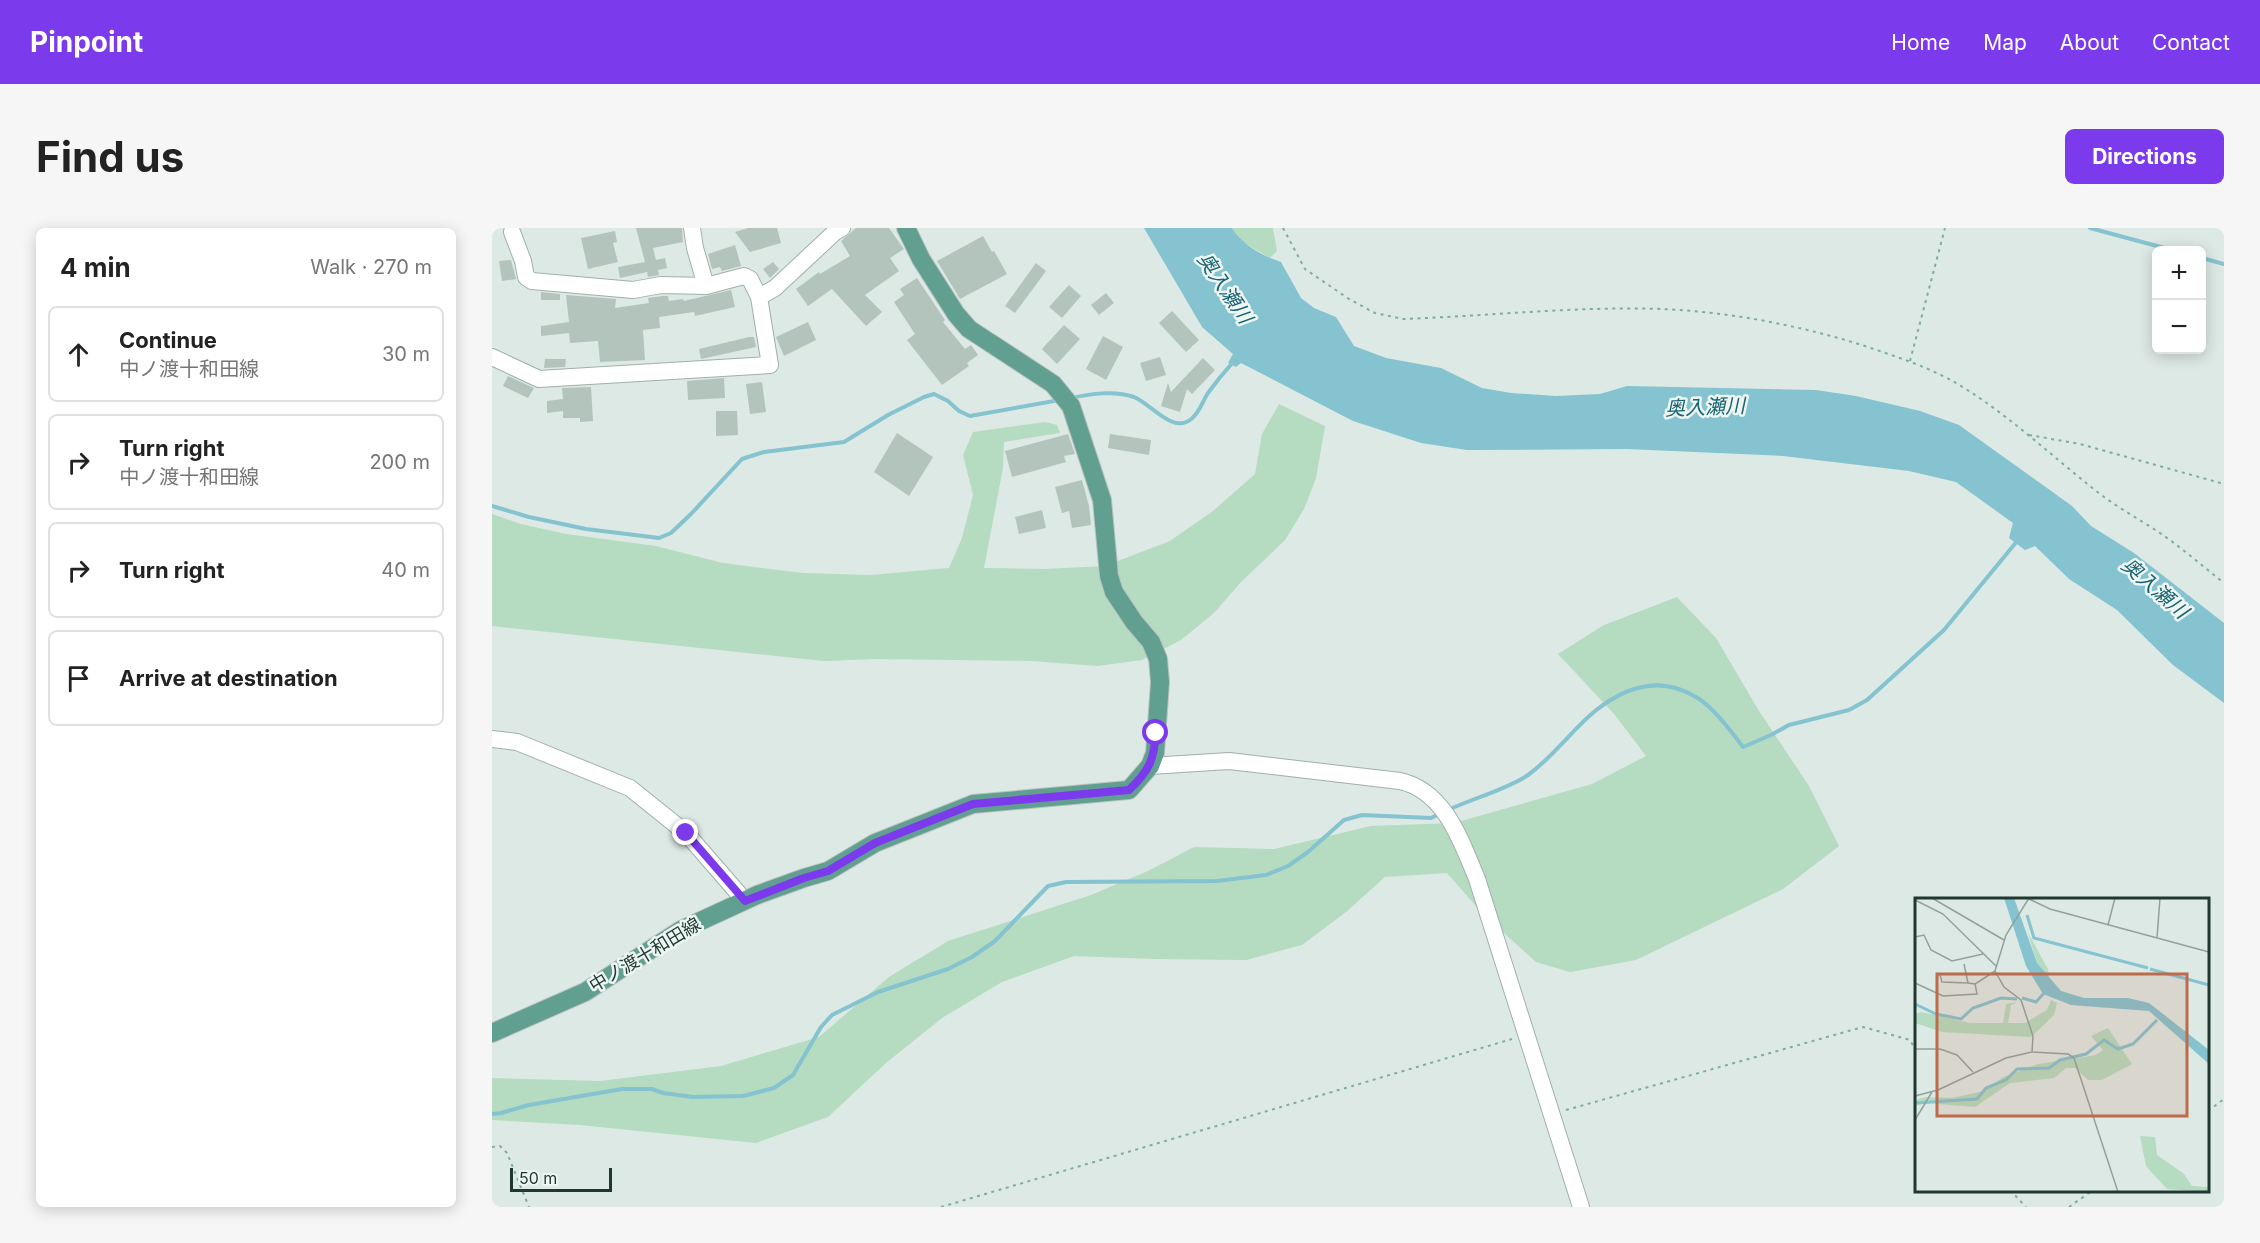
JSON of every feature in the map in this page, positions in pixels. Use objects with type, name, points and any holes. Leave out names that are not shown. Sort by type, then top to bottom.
[{"type":"main road","name":"中ノ渡十和田線","points":[[492,1033],[585,992],[681,930],[745,901],[828,871],[875,843],[973,804],[1129,790],[1150,766],[1155,753],[1158,713],[1160,682],[1158,658],[1151,642],[1114,592],[1109,576],[1102,500],[1066,399],[1053,384],[969,329],[956,314],[927,268],[906,228]]},
{"type":"street","points":[[692,228],[706,286]]},
{"type":"street","points":[[759,297],[775,288],[842,228]]},
{"type":"street","points":[[492,357],[539,379],[770,365],[759,297],[750,279],[744,276],[706,286],[661,285],[633,290],[532,281],[526,277],[523,261],[512,232]]},
{"type":"street","points":[[492,739],[517,742],[630,788],[686,833],[745,901]]},
{"type":"street","points":[[1150,766],[1229,761],[1400,781],[1423,790],[1444,810],[1460,838],[1477,879],[1581,1207]]},
{"type":"path","points":[[1283,228],[1305,269],[1349,299],[1375,313],[1403,319],[1615,309],[1663,309],[1715,313],[1780,323],[1830,335],[1910,361],[1947,379],[2026,434],[2097,492],[2164,536],[2224,583]]},
{"type":"path","points":[[1910,361],[1945,228]]},
{"type":"path","points":[[2026,434],[2080,444],[2224,484]]},
{"type":"path","points":[[1551,1114],[1863,1027],[1910,1040],[1915,1048]]},
{"type":"path","points":[[941,1207],[1527,1035]]},
{"type":"path","points":[[2209,1110],[2224,1099]]},
{"type":"path","points":[[492,1147],[500,1146],[507,1153],[529,1207]]},
{"type":"path","points":[[2011,1192],[2025,1207]]},
{"type":"path","points":[[2069,1207],[2092,1192]]},
{"type":"green space","points":[[1232,228],[1273,228],[1277,251],[1270,258],[1238,239]]},
{"type":"green space","points":[[1279,404],[1325,426],[1316,478],[1304,509],[1285,540],[1241,582],[1214,613],[1181,640],[1142,660],[1098,666],[1032,661],[874,659],[824,661],[492,626],[492,514],[521,524],[566,534],[656,546],[723,563],[803,573],[871,575],[949,568],[962,538],[973,495],[963,455],[973,432],[1045,422],[1057,425],[1060,433],[1004,442],[1003,468],[984,568],[1044,569],[1105,566],[1170,541],[1213,511],[1255,474],[1262,434]]},
{"type":"green space","points":[[1677,597],[1716,638],[1759,711],[1809,786],[1839,846],[1783,889],[1636,960],[1570,972],[1536,962],[1482,913],[1447,873],[1385,877],[1346,912],[1302,945],[1246,960],[1074,956],[1002,982],[942,1018],[886,1063],[828,1117],[756,1143],[580,1125],[492,1120],[492,1078],[600,1081],[721,1066],[819,1037],[889,977],[948,941],[1091,895],[1148,871],[1194,847],[1274,849],[1371,826],[1454,823],[1592,784],[1646,756],[1615,715],[1558,654],[1604,625]]},
{"type":"water","name":"奥入瀬川","points":[[1144,228],[1232,228],[1241,240],[1267,257],[1281,262],[1301,298],[1314,308],[1336,317],[1354,346],[1386,358],[1441,368],[1482,388],[1511,393],[1556,396],[1600,394],[1627,386],[1816,390],[1856,396],[1920,411],[1959,425],[2072,506],[2091,526],[2134,553],[2224,623],[2224,703],[2173,665],[2117,610],[2069,579],[2035,546],[2025,550],[2009,538],[2013,523],[1956,482],[1909,471],[1783,456],[1627,449],[1467,450],[1421,443],[1353,421],[1241,363],[1236,367],[1228,363],[1233,354],[1202,327]]},
{"type":"building","points":[[636,228],[682,228],[683,242],[653,248],[656,260],[665,258],[667,268],[658,270],[659,275],[648,277],[647,272],[620,278],[618,267],[645,262]]},
{"type":"building","points":[[748,228],[777,228],[781,243],[750,252],[735,232]]},
{"type":"building","points":[[856,228],[889,228],[904,249],[890,258],[899,271],[865,295],[882,312],[866,326],[832,289],[808,306],[796,289],[819,272],[820,274],[850,256],[841,241]]},
{"type":"building","points":[[615,231],[617,242],[613,243],[618,262],[588,269],[581,238]]},
{"type":"building","points":[[983,236],[1007,274],[960,299],[937,261]]},
{"type":"building","points":[[735,245],[741,266],[722,271],[720,267],[712,269],[708,254]]},
{"type":"building","points":[[511,260],[516,279],[502,281],[499,261]]},
{"type":"building","points":[[773,262],[779,269],[770,278],[763,269]]},
{"type":"building","points":[[1036,263],[1046,271],[1015,313],[1005,306]]},
{"type":"building","points":[[917,278],[945,320],[943,322],[965,349],[971,345],[978,355],[967,363],[969,366],[942,385],[907,340],[915,334],[894,302],[904,295],[900,289]]},
{"type":"building","points":[[1069,285],[1081,296],[1062,318],[1049,307]]},
{"type":"building","points":[[731,290],[735,307],[695,316],[694,312],[659,317],[660,328],[643,330],[645,360],[600,362],[598,341],[570,343],[569,333],[541,336],[541,326],[569,322],[566,295],[616,299],[615,308],[649,303],[648,298],[668,296],[669,301],[683,299],[684,301]]},
{"type":"building","points":[[541,292],[560,294],[560,300],[541,300]]},
{"type":"building","points":[[1106,293],[1114,303],[1099,315],[1091,305]]},
{"type":"building","points":[[1172,311],[1199,340],[1186,352],[1159,323]]},
{"type":"building","points":[[808,322],[816,340],[784,356],[776,337]]},
{"type":"building","points":[[1064,325],[1080,339],[1057,364],[1042,349]]},
{"type":"building","points":[[1103,336],[1123,347],[1106,380],[1086,369]]},
{"type":"building","points":[[754,337],[756,347],[701,359],[699,349]]},
{"type":"building","points":[[1160,357],[1166,375],[1146,381],[1140,363]]},
{"type":"building","points":[[1203,358],[1215,370],[1192,394],[1187,389],[1180,412],[1161,406],[1168,383],[1171,392]]},
{"type":"building","points":[[545,359],[566,359],[565,367],[544,368]]},
{"type":"building","points":[[508,376],[534,388],[528,398],[503,386]]},
{"type":"building","points":[[724,378],[725,398],[688,400],[687,381]]},
{"type":"building","points":[[762,382],[766,412],[750,414],[746,384]]},
{"type":"building","points":[[591,387],[593,421],[580,422],[580,418],[563,418],[563,411],[547,413],[547,401],[563,399],[562,388]]},
{"type":"building","points":[[716,411],[737,411],[738,435],[716,436]]},
{"type":"building","points":[[897,433],[933,457],[909,496],[874,472]]},
{"type":"building","points":[[1068,434],[1075,454],[1064,456],[1066,462],[1012,477],[1005,451]]},
{"type":"building","points":[[1110,434],[1151,440],[1149,455],[1108,448]]},
{"type":"building","points":[[1082,480],[1091,525],[1072,528],[1069,511],[1062,513],[1055,487]]},
{"type":"building","points":[[1042,510],[1046,528],[1019,534],[1015,517]]},
{"type":"waterway","points":[[2090,228],[2157,246]]},
{"type":"waterway","points":[[2206,259],[2224,264]]},
{"type":"waterway","points":[[1071,398],[1102,393],[1126,395],[1141,401],[1169,420],[1183,423],[1196,414],[1208,393],[1234,361]]},
{"type":"waterway","points":[[492,506],[529,517],[586,529],[659,538],[671,533],[691,514],[742,459],[764,452],[844,442],[888,415],[934,394],[970,416],[1060,400]]},
{"type":"waterway","points":[[1448,810],[1510,785],[1528,775],[1595,711],[1618,696],[1643,687],[1656,685],[1669,687],[1683,690],[1696,697],[1715,713],[1743,747],[1789,725],[1849,710],[1867,700],[1944,630],[2018,540]]},
{"type":"waterway","points":[[492,1114],[529,1105],[622,1089],[652,1089],[663,1093],[693,1097],[743,1096],[774,1088],[793,1075],[821,1027],[832,1015],[878,992],[948,969],[972,957],[995,941],[1048,886],[1066,882],[1217,881],[1266,875],[1288,866],[1308,852],[1344,820],[1362,815],[1431,818],[1439,814]]},
{"type":"route","points":[[686,833],[745,901],[828,871],[875,843],[973,804],[1129,790],[1150,766],[1155,753],[1156,733]]}]
